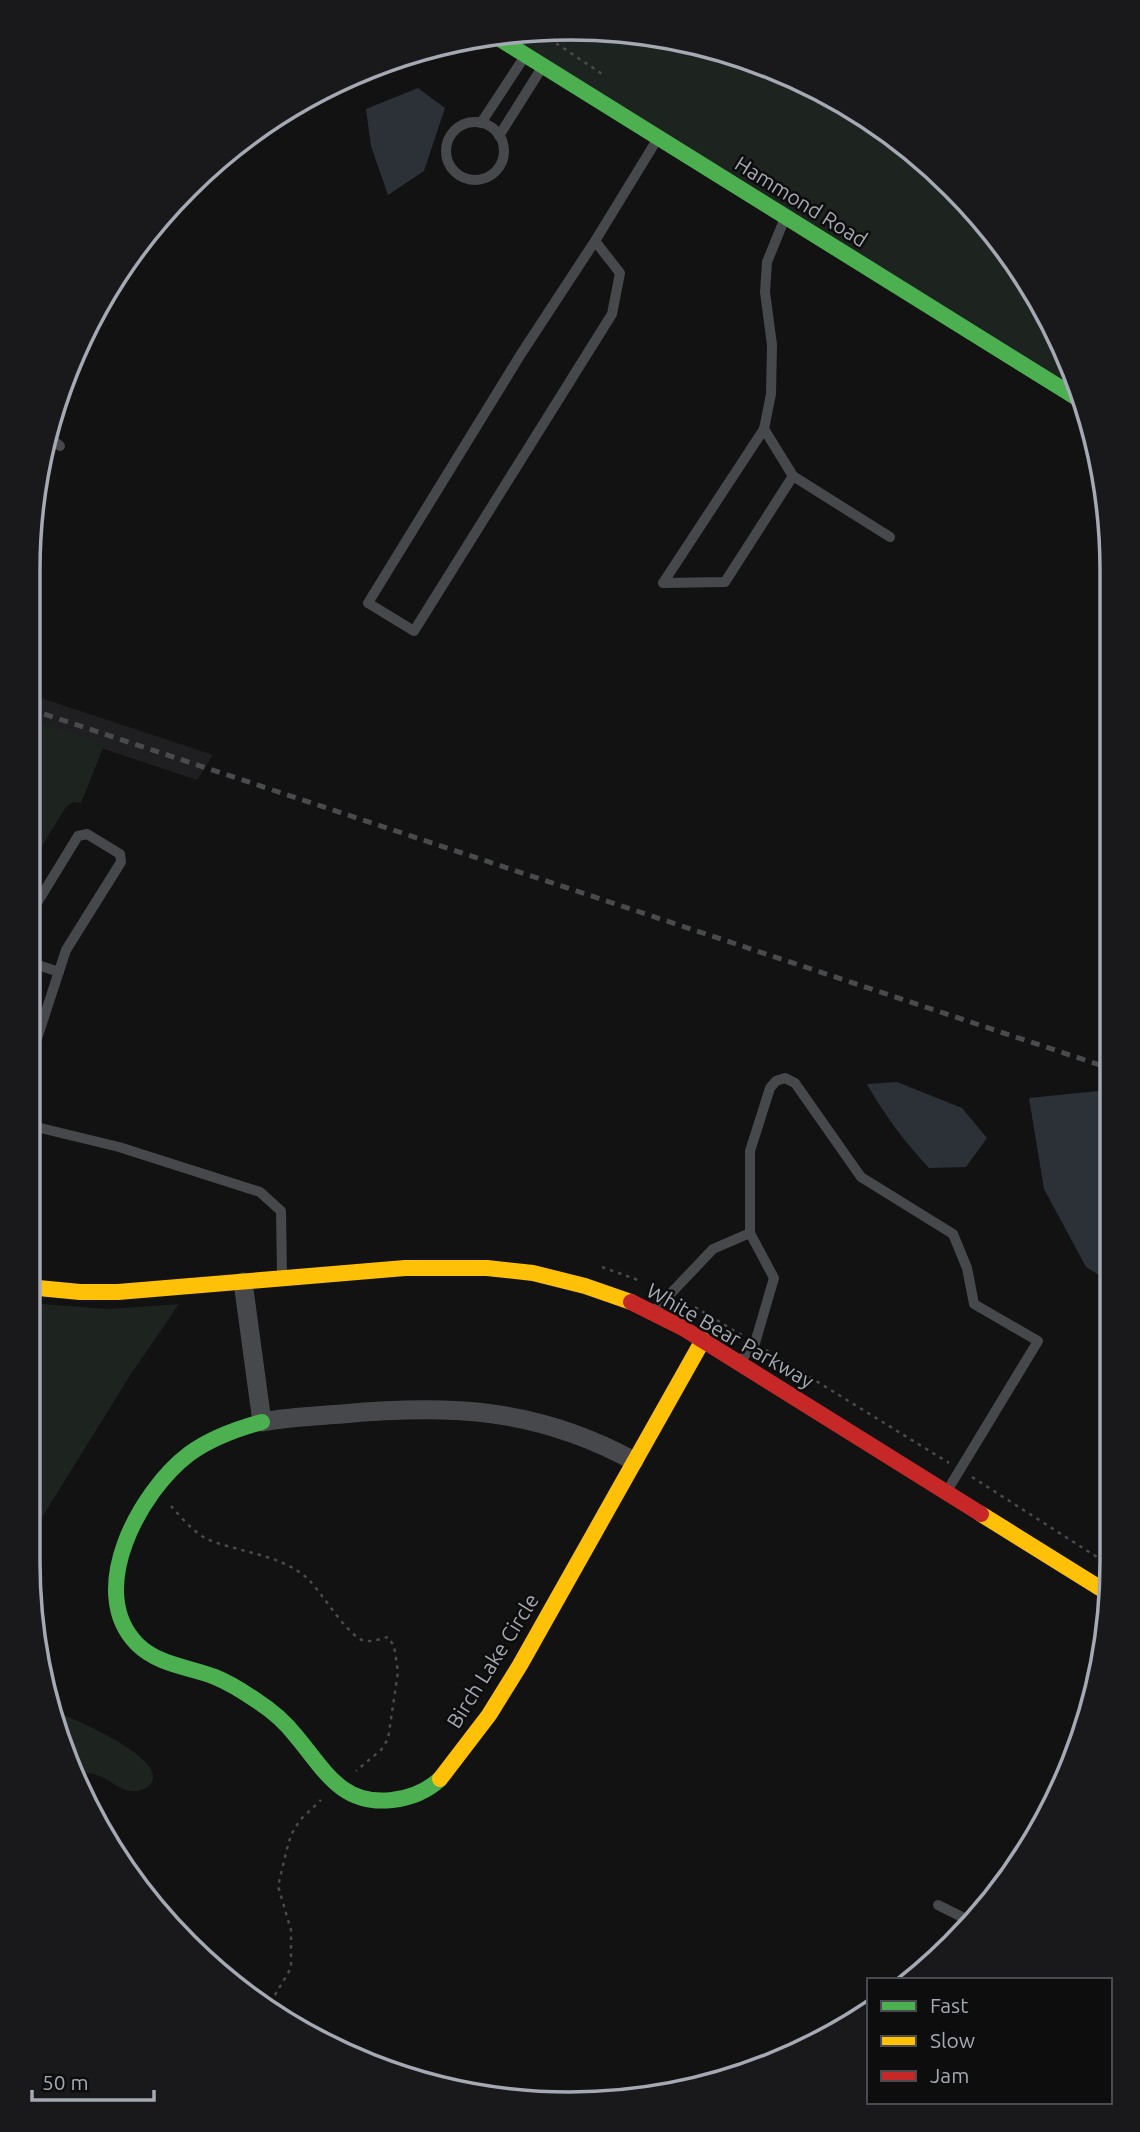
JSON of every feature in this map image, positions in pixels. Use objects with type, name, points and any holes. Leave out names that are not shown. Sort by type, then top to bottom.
[{"type":"street","name":"Hammond Road","points":[[508,44],[1069,393]]},
{"type":"street","name":"White Bear Parkway","points":[[40,1288],[118,1292],[426,1267],[503,1269],[576,1283],[653,1311],[703,1339],[1099,1588]]},
{"type":"street","points":[[243,1282],[262,1422]]},
{"type":"street","name":"Birch Lake Circle","points":[[634,1461],[599,1443],[561,1429],[521,1418],[467,1410],[399,1409],[262,1422],[207,1443],[180,1462],[156,1487],[132,1526],[120,1565],[116,1588],[117,1604],[127,1631],[136,1644],[153,1657],[226,1682],[265,1706],[292,1731],[324,1773],[338,1786],[360,1797],[388,1801],[419,1793],[444,1774],[509,1687],[703,1339]]},
{"type":"lane","points":[[481,123],[526,55]]},
{"type":"lane","points":[[499,136],[543,66]]},
{"type":"lane","points":[[471,122],[481,123],[489,126],[499,136],[505,148],[504,158],[495,173],[478,181],[460,176],[452,169],[446,150],[448,141],[461,126],[471,122]]},
{"type":"lane","points":[[595,241],[620,273],[611,314],[414,631],[368,603],[520,354],[595,241],[658,138]]},
{"type":"lane","points":[[786,217],[767,262],[765,292],[772,345],[771,394],[764,429],[663,583],[726,582],[793,476]]},
{"type":"lane","points":[[764,429],[793,476],[890,537]]},
{"type":"lane","points":[[56,442],[60,446]]},
{"type":"lane","points":[[40,898],[78,836],[88,834],[120,854],[121,862],[66,950],[40,1030]]},
{"type":"lane","points":[[40,966],[59,972]]},
{"type":"lane","points":[[739,1362],[755,1343],[775,1278],[750,1233],[750,1151],[769,1088],[776,1081],[785,1078],[795,1083],[862,1177],[953,1234],[967,1268],[974,1304],[1038,1341],[946,1492]]},
{"type":"lane","points":[[40,1128],[119,1147],[260,1192],[281,1211],[282,1279]]},
{"type":"lane","points":[[653,1311],[713,1249],[750,1233]]},
{"type":"lane","points":[[938,1905],[962,1917]]},
{"type":"path","points":[[600,1266],[624,1273],[711,1316],[1100,1559]]},
{"type":"path","points":[[156,1487],[185,1522],[205,1538],[278,1561],[308,1579],[353,1633],[363,1640],[371,1641],[388,1637],[394,1646],[398,1672],[388,1739],[381,1750],[300,1820],[291,1835],[278,1886],[291,1930],[291,1968],[272,1999]]},
{"type":"shaded area","points":[[535,41],[605,41],[673,50],[740,68],[835,111],[919,172],[945,195],[968,221],[1029,305],[1066,385],[509,44]]},
{"type":"shaded area","points":[[418,88],[445,108],[424,171],[388,195],[371,146],[366,109]]},
{"type":"shaded area","points":[[40,698],[213,755],[197,780],[40,728]]},
{"type":"shaded area","points":[[40,722],[105,743],[81,803],[73,802],[66,807],[40,849]]},
{"type":"shaded area","points":[[897,1082],[962,1108],[987,1138],[966,1167],[929,1168],[903,1138],[867,1084]]},
{"type":"shaded area","points":[[1100,1092],[1100,1276],[1086,1267],[1044,1189],[1029,1098]]},
{"type":"shaded area","points":[[40,1304],[109,1309],[179,1304],[129,1377],[40,1521]]},
{"type":"shaded area","points":[[63,1715],[128,1748],[142,1758],[151,1769],[153,1778],[142,1790],[130,1791],[87,1773],[81,1765]]},
{"type":"railway","points":[[40,713],[1100,1065]]},
{"type":"traffic: fast","points":[[508,44],[1069,393]]},
{"type":"traffic: fast","points":[[262,1422],[197,1448],[171,1471],[153,1492],[137,1516],[125,1543],[118,1570],[116,1597],[122,1622],[137,1644],[154,1657],[221,1679],[267,1708],[283,1721],[335,1783],[359,1797],[374,1800],[405,1798],[430,1787],[440,1779]]},
{"type":"traffic: slow","points":[[40,1288],[118,1292],[405,1268],[487,1268],[533,1273],[585,1286],[631,1302]]},
{"type":"traffic: slow","points":[[440,1779],[489,1715],[520,1665],[703,1340]]},
{"type":"traffic: slow","points":[[981,1514],[1099,1588]]},
{"type":"traffic: jam","points":[[631,1302],[683,1328],[981,1514]]}]
